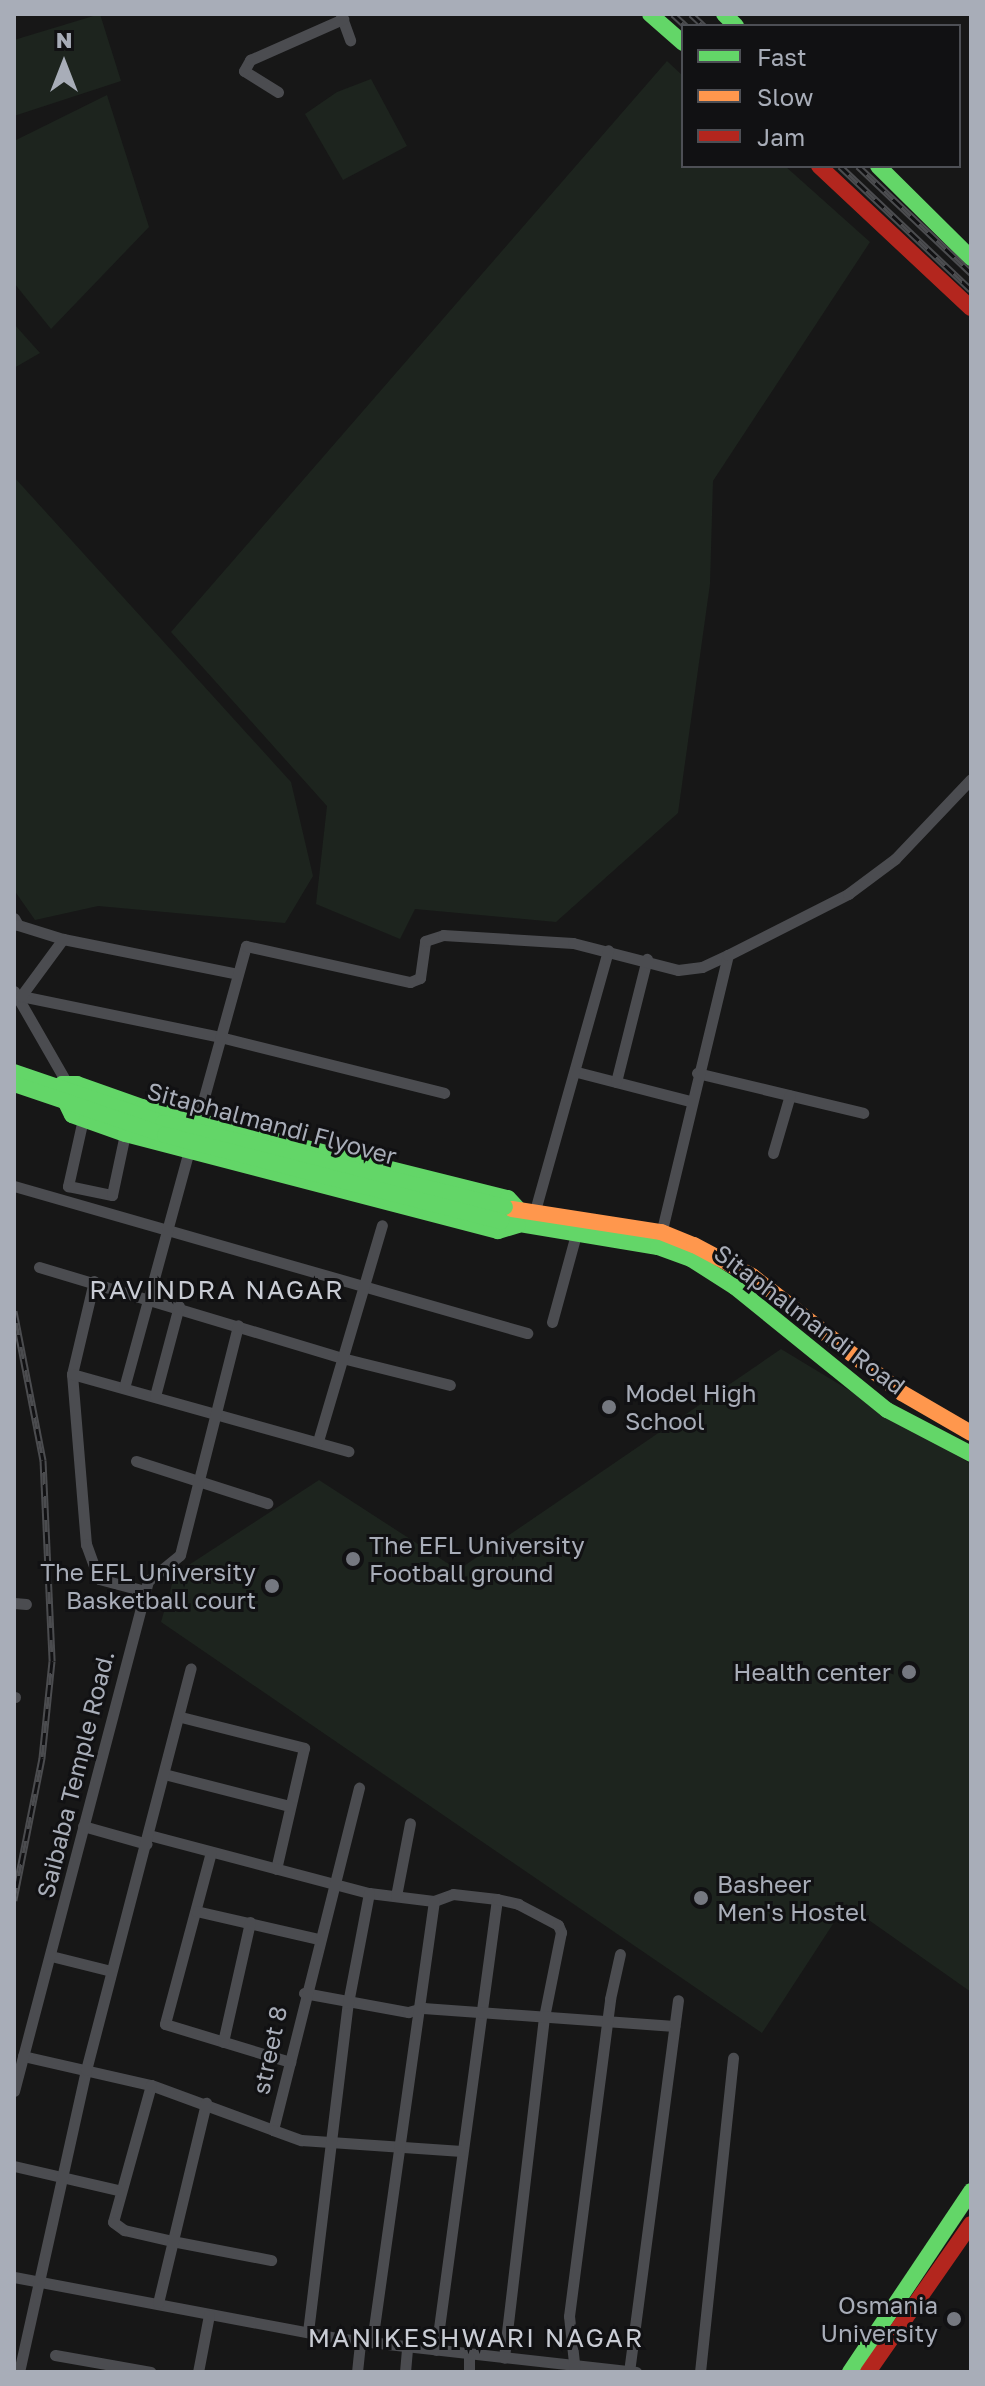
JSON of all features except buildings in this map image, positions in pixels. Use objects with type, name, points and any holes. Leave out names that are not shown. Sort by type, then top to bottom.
[{"type":"main road","points":[[650,14],[681,41]]},
{"type":"main road","points":[[825,168],[971,308]]},
{"type":"main road","points":[[880,168],[971,258]]},
{"type":"main road","name":"Sitaphalmandi Flyover","points":[[20,1079],[165,1135],[516,1215]]},
{"type":"main road","points":[[67,1083],[198,1120],[508,1198],[516,1215],[498,1231],[125,1134],[83,1119],[65,1107],[60,1090],[67,1083]]},
{"type":"main road","name":"Sitaphalmandi Road","points":[[516,1215],[576,1234],[659,1239],[735,1287],[887,1410],[971,1454]]},
{"type":"main road","name":"Sitaphalmandi Road","points":[[516,1215],[659,1239],[752,1276],[902,1393],[971,1433]]},
{"type":"main road","points":[[850,2372],[971,2191]]},
{"type":"main road","points":[[868,2372],[971,2224]]},
{"type":"street","points":[[278,92],[244,71],[250,60],[342,16],[350,40]]},
{"type":"street","points":[[124,1388],[246,946],[410,982],[420,978],[425,941],[434,936],[608,950],[678,970],[702,967],[848,894],[895,859],[971,779]]},
{"type":"street","points":[[14,918],[18,925],[63,939],[238,974]]},
{"type":"street","points":[[18,994],[63,939]]},
{"type":"street","points":[[516,1215],[577,1072],[608,950]]},
{"type":"street","points":[[659,1239],[690,1101],[728,955]]},
{"type":"street","points":[[616,1082],[647,959]]},
{"type":"street","points":[[18,994],[220,1037],[444,1093]]},
{"type":"street","points":[[18,994],[67,1083]]},
{"type":"street","points":[[577,1072],[690,1101]]},
{"type":"street","points":[[697,1073],[863,1113]]},
{"type":"street","points":[[773,1153],[790,1095]]},
{"type":"street","points":[[83,1119],[68,1186],[112,1195],[125,1134]]},
{"type":"street","points":[[14,1186],[168,1227],[527,1333]]},
{"type":"street","points":[[318,1441],[346,1359],[382,1225]]},
{"type":"street","points":[[552,1322],[576,1234]]},
{"type":"street","points":[[39,1267],[179,1306],[346,1359],[450,1385]]},
{"type":"street","points":[[94,1281],[72,1374],[76,1459],[91,1569],[99,1579],[145,1591]]},
{"type":"street","points":[[155,1396],[179,1306]]},
{"type":"street","name":"Saibaba Temple Road.","points":[[14,2091],[145,1591],[148,1581],[180,1555],[238,1325]]},
{"type":"street","points":[[72,1374],[348,1451]]},
{"type":"street","points":[[136,1461],[267,1503]]},
{"type":"street","points":[[19,2372],[86,2070],[181,1717],[191,1668]]},
{"type":"street","points":[[181,1717],[304,1748],[276,1869]]},
{"type":"street","points":[[164,1774],[290,1806]]},
{"type":"street","name":"street 8","points":[[23,2056],[151,2085],[273,2130],[304,1993],[359,1788]]},
{"type":"street","points":[[396,1896],[410,1823]]},
{"type":"street","points":[[83,1826],[211,1852],[369,1893],[434,1901],[453,1894],[497,1899],[560,1927],[544,2017],[504,2358]]},
{"type":"street","points":[[211,1852],[165,2024],[290,2062]]},
{"type":"street","points":[[308,2332],[334,2144],[348,2003],[369,1893]]},
{"type":"street","points":[[436,2350],[497,1899]]},
{"type":"street","points":[[357,2372],[366,2341],[434,1901]]},
{"type":"street","points":[[196,1911],[318,1939]]},
{"type":"street","points":[[223,2042],[250,1922]]},
{"type":"street","points":[[575,2369],[569,2316],[608,2021],[620,1954]]},
{"type":"street","points":[[51,1956],[111,1971]]},
{"type":"street","points":[[304,1993],[348,2003],[416,2010],[674,2026]]},
{"type":"street","points":[[629,2372],[678,2000]]},
{"type":"street","points":[[700,2372],[733,2058]]},
{"type":"street","points":[[151,2085],[118,2190],[115,2226],[172,2241],[271,2260]]},
{"type":"street","points":[[158,2303],[206,2103]]},
{"type":"street","points":[[273,2130],[334,2144],[462,2151]]},
{"type":"street","points":[[14,2166],[118,2190]]},
{"type":"street","points":[[14,2277],[308,2332],[504,2358],[530,2367],[636,2372]]},
{"type":"street","points":[[198,2372],[209,2315]]},
{"type":"street","points":[[405,2372],[407,2347]]},
{"type":"street","points":[[469,2354],[469,2372]]},
{"type":"street","points":[[55,2355],[85,2366],[149,2372]]},
{"type":"shaded area","points":[[100,14],[121,81],[14,116],[14,40]]},
{"type":"shaded area","points":[[667,61],[681,74],[681,168],[787,168],[870,242],[713,481],[710,584],[678,813],[556,922],[415,909],[400,939],[316,904],[327,806],[171,632]]},
{"type":"shaded area","points":[[371,79],[407,146],[343,180],[305,114],[337,92]]},
{"type":"shaded area","points":[[107,95],[149,227],[51,329],[14,283],[14,141]]},
{"type":"shaded area","points":[[14,324],[40,353],[14,368]]},
{"type":"shaded area","points":[[14,477],[291,782],[313,876],[285,923],[98,906],[35,920],[14,890]]},
{"type":"shaded area","points":[[781,1349],[971,1464],[971,1992],[846,1904],[762,2033],[161,1622],[175,1574],[319,1480],[458,1570]]},
{"type":"railway","points":[[673,14],[684,24]]},
{"type":"railway","points":[[691,14],[702,24]]},
{"type":"railway","points":[[842,168],[971,290]]},
{"type":"railway","points":[[860,168],[971,273]]},
{"type":"railway","points":[[14,1311],[43,1460],[52,1661],[42,1758],[14,1900]]},
{"type":"traffic: fast","points":[[650,14],[681,41]]},
{"type":"traffic: fast","points":[[724,14],[734,24]]},
{"type":"traffic: fast","points":[[880,168],[971,258]]},
{"type":"traffic: fast","points":[[14,1072],[163,1123],[505,1207]]},
{"type":"traffic: fast","points":[[14,1084],[165,1135],[501,1221]]},
{"type":"traffic: fast","points":[[518,1225],[498,1231],[125,1134],[72,1115],[60,1090],[62,1084],[77,1084],[142,1107],[508,1198],[520,1211]]},
{"type":"traffic: fast","points":[[507,1222],[658,1247],[691,1259],[735,1287],[887,1410],[971,1454]]},
{"type":"traffic: fast","points":[[850,2372],[971,2191]]},
{"type":"traffic: slow","points":[[512,1209],[661,1232],[694,1245],[752,1276],[902,1393],[971,1433]]},
{"type":"traffic: jam","points":[[821,168],[971,308]]},
{"type":"traffic: jam","points":[[868,2372],[971,2224]]},
{"type":"place","name":"Model High School","points":[[609,1407]]},
{"type":"place","name":"The EFL University Football ground","points":[[353,1559]]},
{"type":"place","name":"The EFL University Basketball court","points":[[272,1586]]},
{"type":"place","name":"Health center","points":[[909,1672]]},
{"type":"place","name":"Basheer Men's Hostel","points":[[701,1898]]},
{"type":"place","name":"Osmania University","points":[[954,2319]]},
{"type":"district","name":"RAVINDRA NAGAR","points":[[217,1290]]},
{"type":"district","name":"MANIKESHWARI NAGAR","points":[[476,2338]]}]
